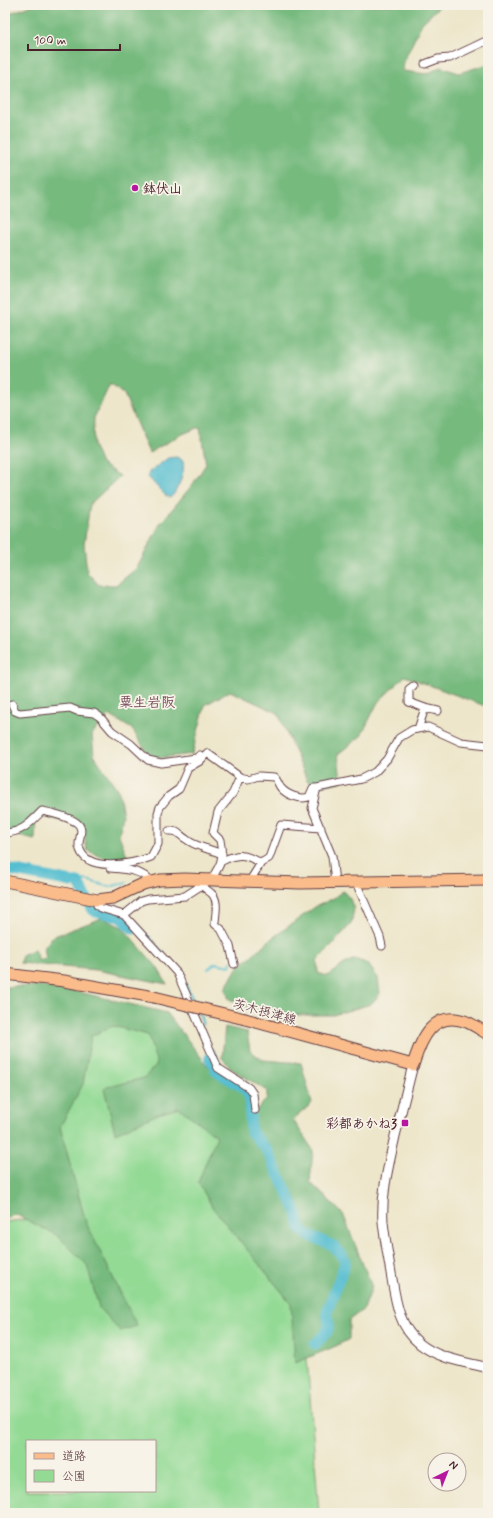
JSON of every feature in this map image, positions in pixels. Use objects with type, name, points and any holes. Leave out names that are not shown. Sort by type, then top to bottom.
[{"type":"main road","points":[[5,881],[90,899],[108,900],[150,882],[185,879],[202,884],[249,882],[358,883],[488,880]]},
{"type":"main road","name":"茨木摂津線","points":[[5,974],[64,981],[154,997],[245,1019],[413,1065]]},
{"type":"main road","points":[[413,1065],[423,1038],[431,1028],[439,1022],[450,1019],[460,1020],[488,1034]]},
{"type":"street","points":[[425,64],[438,59],[450,58],[488,40]]},
{"type":"street","points":[[413,686],[409,689],[409,702],[438,711]]},
{"type":"street","points":[[12,704],[16,711],[20,713],[70,708],[77,711],[94,713],[100,717],[112,731],[148,760],[161,763],[196,758],[200,754],[207,753],[240,777],[248,779],[259,776],[274,777],[278,781],[280,787],[288,795],[305,798],[309,797],[313,788],[361,779],[376,772],[388,759],[399,738],[412,730],[428,727],[461,742],[488,744]]},
{"type":"street","points":[[418,729],[425,708]]},
{"type":"street","points":[[5,833],[15,832],[28,825],[42,811],[58,814],[78,823],[81,829],[80,846],[85,858],[89,861],[110,864],[127,864],[151,857],[158,844],[158,813],[160,807],[169,796],[179,789],[188,768],[200,761],[207,753]]},
{"type":"street","points":[[124,915],[141,901],[185,896],[202,884],[220,867],[222,857],[220,840],[213,833],[218,812],[233,793],[240,777]]},
{"type":"street","points":[[317,788],[312,808],[332,856],[335,882]]},
{"type":"street","points":[[249,882],[261,863],[269,858],[281,825],[320,828]]},
{"type":"street","points":[[169,831],[176,831],[186,840],[222,857],[244,855],[249,856],[261,863]]},
{"type":"street","points":[[110,864],[110,868],[131,870],[148,878],[150,882]]},
{"type":"street","points":[[358,883],[358,887],[380,937],[382,946]]},
{"type":"street","points":[[202,884],[203,887],[212,894],[215,899],[215,924],[222,931],[230,946],[234,964]]},
{"type":"street","points":[[90,899],[100,908],[124,915],[177,973],[218,1068],[249,1088],[253,1094],[254,1110]]},
{"type":"street","points":[[413,1065],[386,1173],[384,1196],[383,1222],[396,1303],[401,1319],[408,1332],[431,1352],[445,1358],[488,1368]]},
{"type":"green space","points":[[33,5],[441,5],[422,23],[404,61],[403,71],[427,74],[440,67],[459,73],[485,65],[488,66],[488,707],[405,676],[378,702],[361,736],[338,754],[341,782],[316,787],[307,780],[278,713],[230,691],[205,705],[192,754],[151,759],[132,729],[109,715],[92,734],[94,755],[119,792],[123,816],[119,835],[127,856],[117,860],[107,859],[87,850],[83,826],[36,815],[35,840],[7,833],[5,831],[5,15]],"holes":[[[110,384],[124,394],[149,453],[180,435],[200,427],[206,464],[193,484],[160,524],[137,568],[116,585],[99,585],[87,572],[84,544],[90,504],[120,476],[101,464],[93,445],[94,418]]]},
{"type":"green space","points":[[343,891],[350,899],[354,909],[351,924],[317,961],[318,973],[327,976],[346,963],[355,959],[368,964],[378,978],[380,994],[371,1004],[333,1015],[295,1015],[246,1006],[229,999],[225,989],[237,968],[271,939],[315,907],[332,899]]},
{"type":"green space","points":[[102,918],[122,927],[157,967],[167,984],[96,970],[20,963],[22,955],[35,949],[39,961],[46,958],[44,948],[52,937]]},
{"type":"green space","points":[[42,986],[79,992],[167,1013],[213,1073],[240,1088],[255,1111],[267,1099],[267,1091],[232,1069],[222,1058],[225,1027],[247,1032],[250,1051],[263,1060],[301,1063],[312,1103],[293,1120],[313,1150],[310,1182],[343,1214],[372,1287],[364,1309],[349,1320],[349,1339],[295,1363],[291,1303],[213,1208],[198,1182],[217,1136],[179,1108],[158,1114],[115,1133],[104,1088],[144,1078],[157,1064],[148,1035],[113,1026],[91,1036],[83,1084],[60,1127],[86,1223],[137,1326],[120,1331],[99,1308],[87,1265],[58,1236],[15,1214],[5,1220],[5,987]]},
{"type":"green space","points":[[144,1016],[284,1241],[307,1358],[319,1513],[5,1513],[5,1222],[69,1214],[44,1108],[59,1041]]},
{"type":"water","points":[[176,457],[183,461],[184,466],[178,487],[170,498],[165,495],[148,477],[149,472],[168,458]]},
{"type":"waterway","points":[[5,869],[78,882],[93,910],[120,917],[133,929]]},
{"type":"waterway","points":[[78,882],[86,880],[110,887],[127,882]]},
{"type":"waterway","points":[[134,921],[164,954]]},
{"type":"waterway","points":[[170,960],[177,968]]},
{"type":"waterway","points":[[208,969],[215,963],[230,966],[231,962]]},
{"type":"waterway","points":[[184,981],[194,1002]]},
{"type":"waterway","points":[[199,1012],[203,1025]]},
{"type":"waterway","points":[[213,1049],[220,1063]]},
{"type":"waterway","points":[[210,1058],[217,1072],[243,1087],[249,1096],[251,1132],[267,1150],[297,1213],[301,1229],[308,1235],[334,1246],[345,1260],[327,1312],[329,1325],[327,1332],[315,1344]]},
{"type":"place","name":"鉢伏山","points":[[135,188]]},
{"type":"place","name":"彩都あかね3","points":[[405,1123]]},
{"type":"district","name":"粟生岩阪","points":[[147,702]]}]
